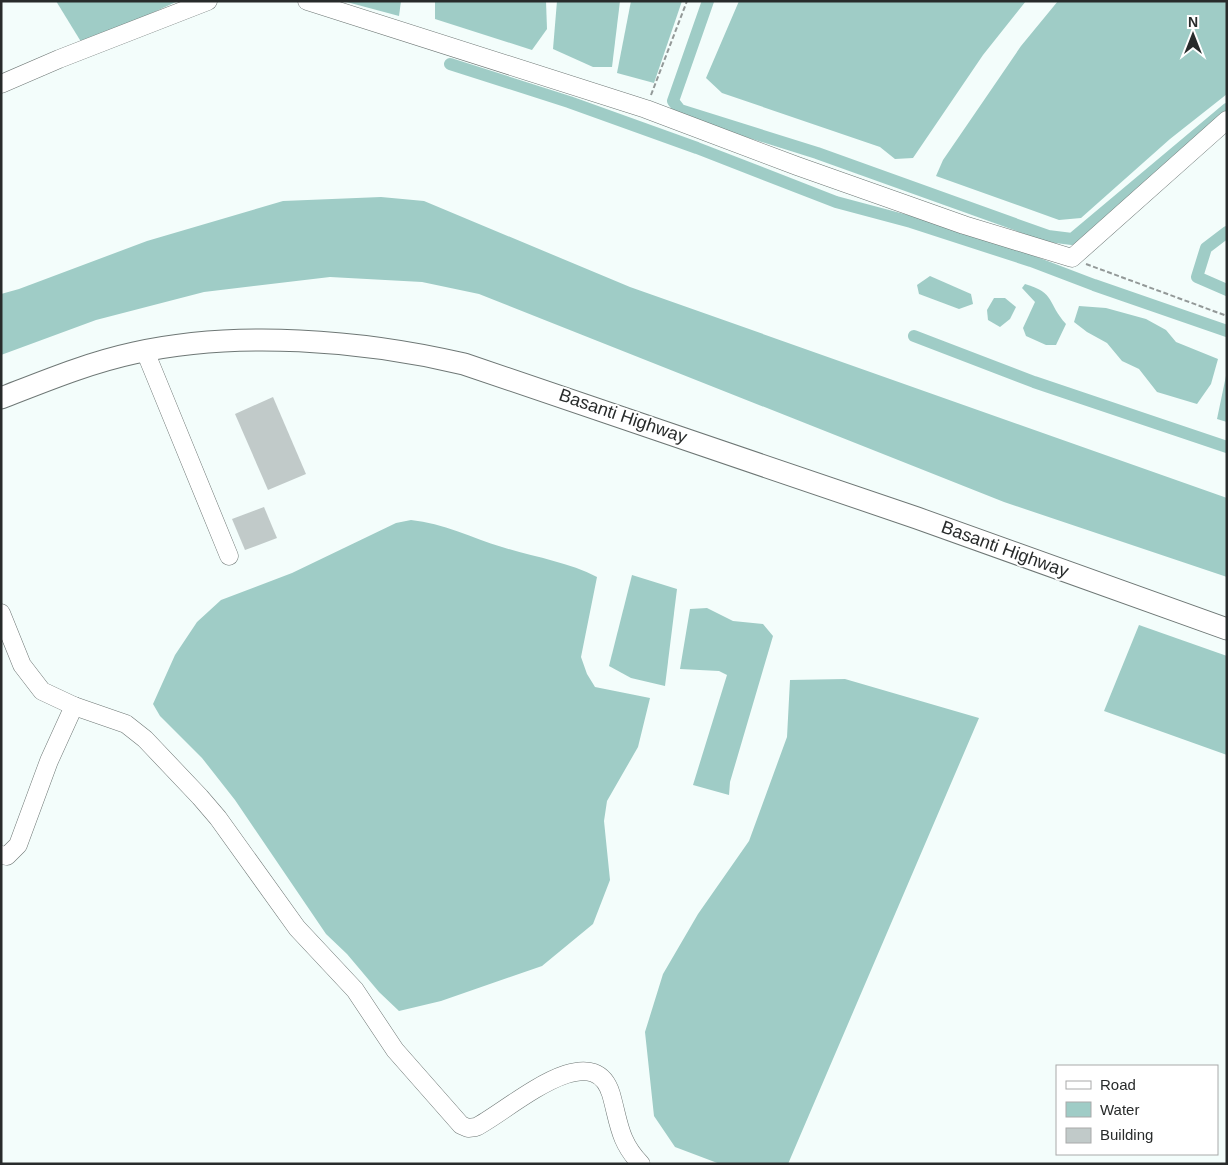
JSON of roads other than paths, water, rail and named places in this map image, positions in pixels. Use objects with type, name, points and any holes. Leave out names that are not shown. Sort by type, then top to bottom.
[{"type":"main road","name":"Basanti Highway","points":[[1,398],[86,366],[145,351],[208,342],[290,342],[384,349],[464,364],[917,518],[1227,628]]},
{"type":"street","points":[[1,84],[59,59],[208,1]]},
{"type":"street","points":[[307,1],[646,109],[797,166],[964,225],[1072,258],[1227,120]]},
{"type":"street","points":[[145,351],[230,556]]},
{"type":"street","points":[[1,613],[22,665],[30,678],[42,690],[74,706],[126,724],[136,731],[200,797],[218,818],[297,928],[355,990],[395,1050],[461,1125],[468,1128],[476,1127],[553,1079],[576,1071],[586,1071],[597,1074],[608,1086],[624,1142],[641,1164]]},
{"type":"street","points":[[1,855],[7,856],[18,845],[50,760],[74,706]]},
{"type":"water","points":[[56,1],[178,1],[83,45]]},
{"type":"water","points":[[343,1],[401,1],[399,16]]},
{"type":"water","points":[[435,1],[546,1],[547,29],[532,50],[435,19]]},
{"type":"water","points":[[557,1],[620,1],[612,67],[593,67],[553,49]]},
{"type":"water","points":[[631,1],[682,1],[654,83],[617,73]]},
{"type":"water","points":[[739,1],[1026,1],[983,55],[913,158],[895,159],[880,147],[722,93],[706,78]]},
{"type":"water","points":[[1058,1],[1227,1],[1227,94],[1170,139],[1081,218],[1059,220],[936,176],[943,160],[1021,46]]},
{"type":"water","points":[[381,197],[424,201],[630,287],[1227,498],[1227,577],[1004,502],[479,294],[422,282],[330,277],[204,292],[96,320],[1,355],[1,294],[147,241],[283,201]]},
{"type":"water","points":[[930,276],[971,294],[973,304],[959,309],[919,294],[917,285]]},
{"type":"water","points":[[1025,284],[1035,287],[1047,295],[1066,324],[1056,345],[1046,345],[1026,336],[1023,328],[1035,302],[1022,288]]},
{"type":"water","points":[[994,298],[1005,298],[1016,307],[1010,319],[1000,327],[988,320],[987,310]]},
{"type":"water","points":[[1079,306],[1106,308],[1146,319],[1166,330],[1176,342],[1218,359],[1211,384],[1197,404],[1157,392],[1139,369],[1122,361],[1107,343],[1074,322]]},
{"type":"water","points":[[1227,371],[1227,422],[1217,419]]},
{"type":"water","points":[[411,520],[446,527],[502,547],[574,567],[597,577],[581,657],[587,674],[595,687],[650,698],[638,747],[607,801],[604,821],[610,880],[593,924],[542,966],[441,1001],[399,1011],[326,934],[235,800],[202,758],[160,716],[153,704],[175,655],[197,622],[221,600],[292,573],[396,523]]},
{"type":"water","points":[[632,575],[677,589],[665,686],[631,678],[609,666]]},
{"type":"water","points":[[707,608],[733,621],[763,624],[773,636],[730,782],[729,795],[693,785],[727,675],[719,671],[680,669],[690,609]]},
{"type":"water","points":[[1139,625],[1227,656],[1227,755],[1104,711]]},
{"type":"water","points":[[845,679],[979,718],[788,1164],[720,1164],[675,1147],[654,1116],[645,1032],[663,974],[698,914],[749,841],[787,737],[790,680]]},
{"type":"waterway","points":[[708,1],[673,101],[680,110],[817,153],[1048,236],[1072,239],[1227,109]]},
{"type":"waterway","points":[[450,64],[569,102],[697,148],[836,202],[911,222],[1031,261],[1227,331]]},
{"type":"waterway","points":[[1227,232],[1206,248],[1197,277],[1227,290]]},
{"type":"waterway","points":[[914,336],[1034,382],[1227,447]]}]
